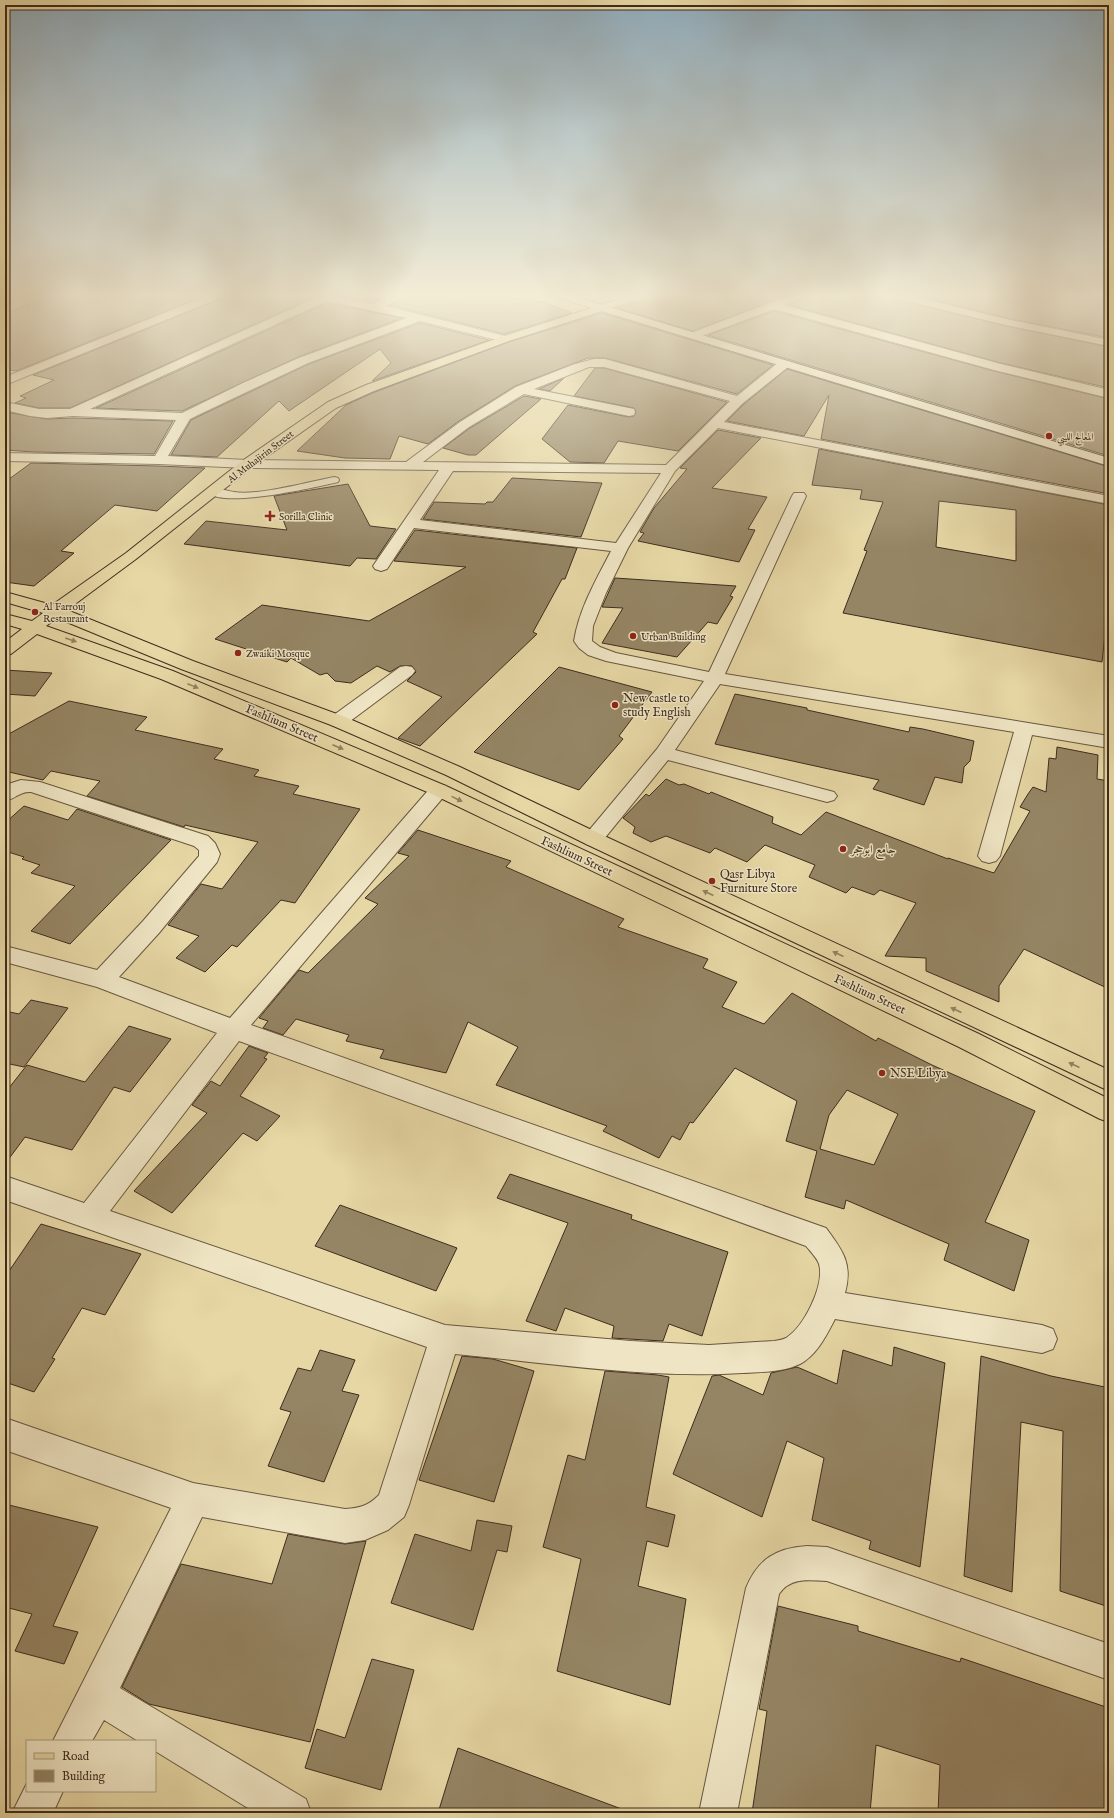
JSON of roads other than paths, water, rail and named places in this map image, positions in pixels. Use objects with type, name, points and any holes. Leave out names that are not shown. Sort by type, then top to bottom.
[{"type":"main road","name":"Al Muhajirin Street","points":[[5,650],[55,611],[131,556],[214,492],[247,464],[332,405],[370,388],[398,378]]},
{"type":"main road","name":"Fashlium Street","points":[[5,597],[55,611],[187,665],[338,721],[453,771],[593,839],[1109,1081]]},
{"type":"main road","name":"Fashlium Street","points":[[5,619],[34,627],[167,675],[439,790],[968,1040],[1109,1111]]},
{"type":"main road","points":[[167,675],[187,665]]},
{"type":"street","points":[[73,412],[148,378]]},
{"type":"street","points":[[159,460],[186,417],[223,397],[266,378]]},
{"type":"street","points":[[410,465],[467,422],[520,390],[548,378]]},
{"type":"street","points":[[659,378],[740,400]]},
{"type":"street","points":[[767,378],[740,400],[670,469],[620,548],[598,593],[585,626],[583,641],[585,644],[594,651],[612,657],[715,678],[1109,742]]},
{"type":"street","points":[[836,378],[1109,462]]},
{"type":"street","points":[[1042,378],[1109,394]]},
{"type":"street","points":[[520,390],[629,412]]},
{"type":"street","points":[[5,406],[43,414],[73,412],[186,417]]},
{"type":"street","points":[[715,424],[1109,500]]},
{"type":"street","points":[[5,457],[159,460],[247,464],[670,469]]},
{"type":"street","points":[[381,566],[449,466]]},
{"type":"street","points":[[593,839],[664,753],[715,678],[799,496]]},
{"type":"street","points":[[411,523],[620,548]]},
{"type":"street","points":[[338,721],[406,671]]},
{"type":"street","points":[[989,856],[1024,729]]},
{"type":"street","points":[[664,753],[827,796]]},
{"type":"street","points":[[5,795],[23,784],[33,786],[201,841],[210,851],[210,857],[102,980]]},
{"type":"street","points":[[90,1216],[234,1029],[439,790]]},
{"type":"street","points":[[5,954],[102,980],[234,1029],[816,1237],[831,1257],[834,1274],[828,1304],[814,1328],[800,1346],[790,1353],[774,1356],[701,1360],[631,1356],[444,1339],[90,1216],[6,1190]]},
{"type":"street","points":[[828,1304],[1042,1339]]},
{"type":"street","points":[[5,1434],[193,1499],[345,1526],[363,1526],[383,1515],[392,1505],[444,1339]]},
{"type":"street","points":[[73,1740],[97,1695],[193,1499]]},
{"type":"street","points":[[718,1813],[728,1756],[763,1588],[768,1577],[775,1571],[792,1564],[808,1562],[827,1564],[1109,1662]]},
{"type":"street","points":[[97,1695],[292,1813]]},
{"type":"street","points":[[31,1813],[43,1792]]},
{"type":"lane","points":[[214,492],[239,496],[261,494],[334,480]]},
{"type":"place","name":"المعالج الليبي","points":[[1049,436]]},
{"type":"place","name":"Sorilla Clinic","points":[[270,516]]},
{"type":"place","name":"Al Farrouj Restaurant","points":[[35,612]]},
{"type":"place","name":"Urban Building","points":[[633,636]]},
{"type":"place","name":"Zwaiki Mosque","points":[[238,653]]},
{"type":"place","name":"New castle to study English","points":[[615,705]]},
{"type":"place","name":"جامع ابوحجر","points":[[843,849]]},
{"type":"place","name":"Qasr Libya Furniture Store","points":[[712,881]]},
{"type":"place","name":"NSE Libya","points":[[882,1073]]}]
